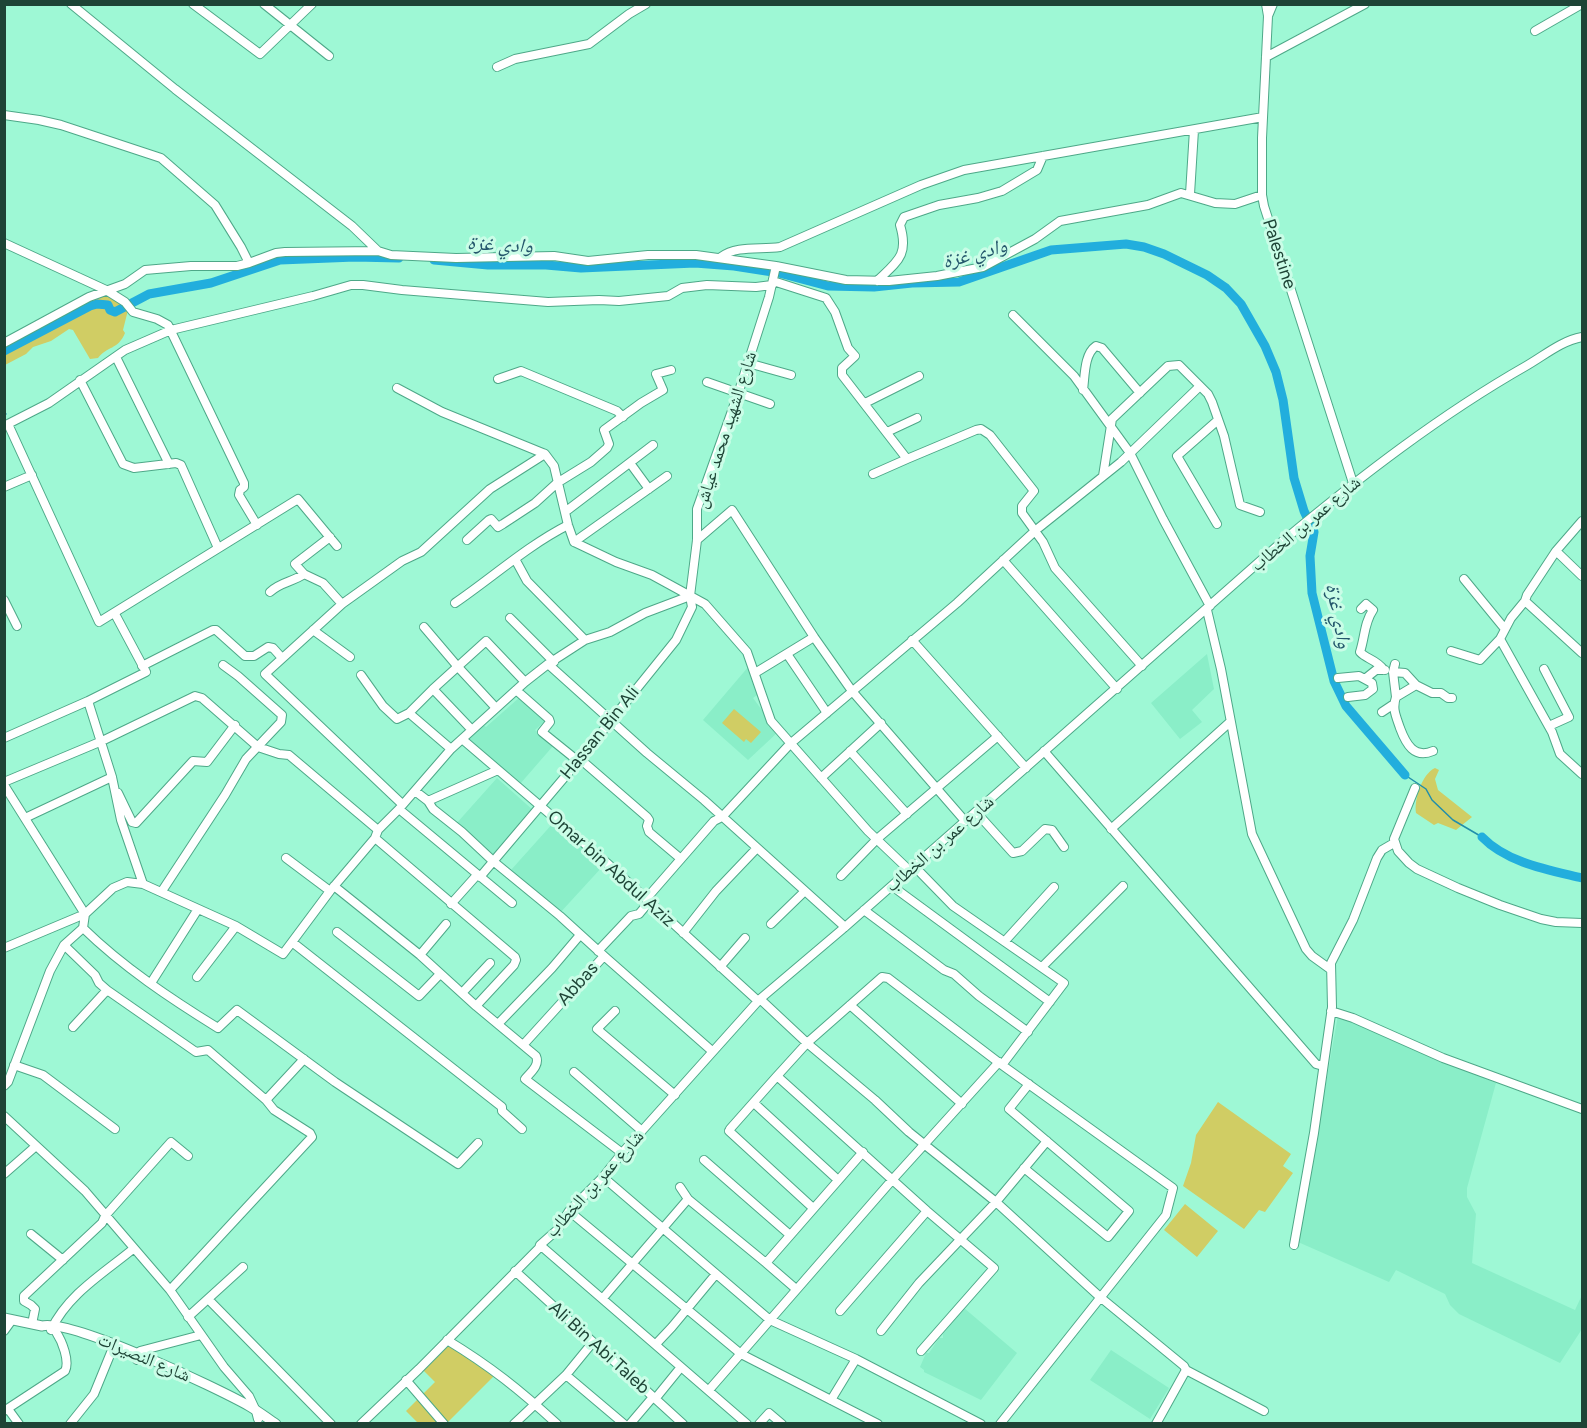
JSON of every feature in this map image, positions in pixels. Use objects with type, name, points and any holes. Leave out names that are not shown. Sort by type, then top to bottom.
[{"type":"main road","name":"شارع النصيرات","points":[[8,1319],[93,1336],[138,1357]]},
{"type":"main road","points":[[50,1328],[138,1357],[259,1418],[276,1424]]},
{"type":"street","points":[[71,4],[175,89],[352,226],[378,251]]},
{"type":"street","points":[[193,4],[260,54],[312,4]]},
{"type":"street","points":[[264,4],[329,56]]},
{"type":"street","points":[[497,67],[515,59],[589,44],[646,4]]},
{"type":"street","name":"Palestine","points":[[1270,4],[1263,117],[1262,195],[1353,483]]},
{"type":"street","points":[[1266,57],[1365,4]]},
{"type":"street","points":[[1535,31],[1582,4]]},
{"type":"street","points":[[4,115],[61,126],[161,158],[215,206],[242,247],[249,263]]},
{"type":"street","points":[[721,257],[732,250],[762,250],[780,247],[921,185],[964,170],[1263,117]]},
{"type":"street","points":[[1190,194],[1194,130]]},
{"type":"street","points":[[877,281],[901,258],[904,249],[900,225],[904,217],[939,205],[1002,191],[1037,170],[1043,156]]},
{"type":"street","points":[[337,546],[298,499],[99,622],[32,475],[6,425],[49,403],[125,350],[171,330],[351,285],[548,302],[599,300],[619,302],[668,296],[682,288],[706,285],[756,287],[775,275],[877,281],[937,276],[983,267],[1035,239],[1060,221],[1148,205],[1180,193],[1215,203],[1235,204],[1262,195]]},
{"type":"street","points":[[4,243],[106,290],[125,302],[133,312],[165,323],[171,330],[244,483],[239,495],[257,525]]},
{"type":"street","points":[[4,343],[89,297],[124,284],[145,270],[191,266],[226,267],[249,263],[276,253],[378,251],[391,255],[456,258],[554,256],[588,261],[673,254],[721,257],[775,275],[826,298],[835,312],[848,348],[855,356],[842,368],[842,375],[907,459]]},
{"type":"street","name":"شارع الشهيد محمد عياش","points":[[690,596],[697,540],[697,509],[738,394],[775,275]]},
{"type":"street","points":[[1013,315],[1074,376],[1130,453],[1209,608],[1252,834],[1306,949],[1330,969]]},
{"type":"street","name":"شارع عمر بن الخطاب","points":[[361,1424],[487,1302],[556,1230],[569,1211],[603,1177],[759,1000],[892,886],[1284,540],[1353,483],[1501,380],[1568,339],[1582,337]]},
{"type":"street","points":[[1083,390],[1088,358],[1096,346],[1102,348],[1140,393]]},
{"type":"street","points":[[116,357],[169,464]]},
{"type":"street","points":[[748,363],[791,375]]},
{"type":"street","points":[[1103,476],[1112,419],[1168,366],[1179,364],[1208,394],[1218,420],[1240,505],[1260,512]]},
{"type":"street","points":[[467,540],[491,519],[498,526],[503,524],[535,503],[557,483],[591,462],[609,444],[604,430],[663,390],[656,374],[671,370]]},
{"type":"street","points":[[498,379],[521,371],[617,411],[623,417]]},
{"type":"street","points":[[865,403],[919,376]]},
{"type":"street","points":[[80,380],[123,464],[134,468],[176,463],[183,468],[218,548]]},
{"type":"street","points":[[707,382],[770,404]]},
{"type":"street","name":"Abbas","points":[[524,1044],[631,916],[639,914],[681,859],[714,821],[722,817],[790,744],[1036,530],[1130,453],[1200,386]]},
{"type":"street","points":[[397,388],[452,416],[545,454],[554,466],[567,525],[574,542],[616,562],[652,575],[705,604],[747,652],[771,721],[877,839],[953,906],[1064,983],[1029,1032],[924,1144],[709,1390]]},
{"type":"street","points":[[887,432],[917,418]]},
{"type":"street","points":[[1217,524],[1177,456],[1218,420]]},
{"type":"street","points":[[873,474],[981,429],[990,435],[1034,491],[1022,506],[1022,513],[1036,530],[1055,568],[1142,666]]},
{"type":"street","points":[[565,512],[653,445]]},
{"type":"street","points":[[512,903],[478,876],[401,807],[265,674],[342,604],[402,561],[420,552],[490,489],[545,454]]},
{"type":"street","points":[[630,463],[649,489]]},
{"type":"street","points":[[4,487],[32,475]]},
{"type":"street","points":[[574,542],[667,476]]},
{"type":"street","points":[[697,540],[732,510],[814,637],[852,691],[965,822]]},
{"type":"street","points":[[1451,651],[1480,660],[1500,639],[1556,551],[1582,521]]},
{"type":"street","points":[[455,603],[515,559],[567,525]]},
{"type":"street","points":[[330,537],[295,564],[304,574],[323,583],[342,604]]},
{"type":"street","points":[[1556,551],[1582,576]]},
{"type":"street","points":[[515,559],[527,581],[585,640]]},
{"type":"street","points":[[1003,560],[1117,688]]},
{"type":"street","points":[[270,592],[276,585],[295,581],[304,574]]},
{"type":"street","points":[[1464,579],[1505,629]]},
{"type":"street","points":[[4,948],[85,914],[113,888],[127,882],[162,891],[236,926],[283,954],[377,834],[451,749],[525,682],[585,640],[610,632],[645,613],[690,596]]},
{"type":"street","name":"Hassan Bin Ali","points":[[451,904],[493,861],[540,806],[676,640],[692,607],[690,596]]},
{"type":"street","points":[[4,600],[17,626]]},
{"type":"street","points":[[1525,601],[1582,653]]},
{"type":"street","points":[[1361,609],[1366,604],[1373,610],[1365,622],[1365,634],[1360,652],[1379,663],[1384,670]]},
{"type":"street","points":[[6,736],[146,672],[115,614]]},
{"type":"street","points":[[510,618],[551,663],[612,720],[844,927]]},
{"type":"street","points":[[424,627],[496,708]]},
{"type":"street","points":[[142,666],[213,630],[216,630],[245,656],[254,656],[268,647],[273,648],[282,658]]},
{"type":"street","points":[[313,630],[350,657]]},
{"type":"street","points":[[755,673],[814,637]]},
{"type":"street","points":[[1500,639],[1549,726],[1560,754],[1582,774]]},
{"type":"street","points":[[912,640],[1026,768]]},
{"type":"street","points":[[361,675],[383,706],[397,719],[409,713],[433,688],[486,641],[525,682]]},
{"type":"street","points":[[787,654],[826,713]]},
{"type":"street","points":[[162,891],[246,759],[281,722],[282,716],[223,665]]},
{"type":"street","points":[[1394,668],[1393,709],[1406,744],[1412,751],[1426,753],[1433,751]]},
{"type":"street","points":[[1366,678],[1376,670],[1394,668],[1405,673],[1416,685],[1432,693],[1441,693],[1452,698]]},
{"type":"street","points":[[1544,669],[1569,717],[1549,726]]},
{"type":"street","points":[[1338,678],[1359,676],[1372,683],[1373,689],[1365,695],[1348,698]]},
{"type":"street","points":[[1382,712],[1416,685]]},
{"type":"street","points":[[433,688],[472,730]]},
{"type":"street","points":[[516,690],[549,719],[550,722],[542,732],[647,817],[649,832],[681,859]]},
{"type":"street","points":[[4,1086],[50,971],[64,945],[83,928],[85,914],[4,784],[102,741],[195,696],[202,698],[258,747],[289,755],[451,904],[516,960],[477,1006]]},
{"type":"street","points":[[88,700],[112,777],[121,820],[142,884]]},
{"type":"street","points":[[409,713],[451,749]]},
{"type":"street","points":[[1111,829],[1230,722]]},
{"type":"street","points":[[821,778],[881,723]]},
{"type":"street","points":[[115,789],[132,822],[136,823],[193,761],[207,762],[235,725]]},
{"type":"street","points":[[841,876],[877,839],[998,736]]},
{"type":"street","name":"Omar bin Abdul Aziz","points":[[462,739],[648,900],[807,1043],[924,1144],[996,1202],[1100,1297],[1157,1342],[1186,1370],[1264,1411]]},
{"type":"street","points":[[850,751],[907,814]]},
{"type":"street","points":[[1044,751],[1316,1064],[1323,1066]]},
{"type":"street","points":[[428,801],[498,770]]},
{"type":"street","points":[[25,818],[112,777]]},
{"type":"street","points":[[1415,788],[1395,833],[1394,843],[1403,858],[1417,869],[1500,905],[1541,919],[1582,924]]},
{"type":"street","points":[[415,790],[428,801],[433,809],[712,1051]]},
{"type":"street","points":[[976,812],[1013,853],[1022,851],[1045,829],[1052,830],[1064,847]]},
{"type":"street","points":[[1294,1245],[1331,1011],[1330,969],[1333,957],[1353,920],[1377,858],[1382,850],[1394,843]]},
{"type":"street","points":[[683,933],[716,891],[757,848]]},
{"type":"street","points":[[286,858],[332,889],[420,955],[524,1044],[538,1060],[537,1065],[525,1079],[622,1153]]},
{"type":"street","points":[[892,886],[1050,1002]]},
{"type":"street","points":[[1042,967],[1123,886]]},
{"type":"street","points":[[1005,941],[1054,887]]},
{"type":"street","points":[[771,924],[805,891]]},
{"type":"street","points":[[151,983],[198,909]]},
{"type":"street","points":[[864,910],[1029,1032]]},
{"type":"street","points":[[420,955],[446,924]]},
{"type":"street","points":[[197,977],[236,926]]},
{"type":"street","points":[[83,928],[109,954],[218,1029],[237,1010],[379,1112],[458,1164],[478,1143]]},
{"type":"street","points":[[337,932],[419,996],[440,974]]},
{"type":"street","points":[[498,1024],[580,935]]},
{"type":"street","points":[[720,967],[745,938]]},
{"type":"street","points":[[292,942],[502,1107],[502,1111],[522,1129]]},
{"type":"street","points":[[64,945],[107,990],[196,1052],[208,1050],[266,1100],[274,1110],[310,1132],[312,1137],[170,1290]]},
{"type":"street","points":[[462,993],[490,963]]},
{"type":"street","points":[[813,1208],[730,1130],[807,1043],[882,977],[888,978],[1001,1064],[1173,1188],[1166,1215],[1000,1424]]},
{"type":"street","points":[[74,1027],[107,990]]},
{"type":"street","points":[[850,1005],[962,1104]]},
{"type":"street","points":[[615,1011],[597,1029],[675,1095]]},
{"type":"street","points":[[1331,1011],[1353,1018],[1443,1058],[1582,1109]]},
{"type":"street","points":[[266,1100],[304,1059]]},
{"type":"street","points":[[14,1065],[43,1075],[115,1130]]},
{"type":"street","points":[[574,1072],[642,1131]]},
{"type":"street","points":[[777,1076],[994,1268],[921,1351]]},
{"type":"street","points":[[1024,1168],[1108,1237],[1129,1211],[1009,1109],[1029,1084]]},
{"type":"street","points":[[754,1103],[838,1180]]},
{"type":"street","points":[[4,1116],[85,1191],[170,1290],[224,1367],[249,1396],[259,1418]]},
{"type":"street","points":[[881,1331],[920,1283],[996,1202],[1047,1141]]},
{"type":"street","points":[[32,1324],[35,1310],[24,1301],[24,1296],[102,1223],[105,1216],[171,1142],[188,1156]]},
{"type":"street","points":[[4,1174],[36,1146]]},
{"type":"street","points":[[765,1263],[863,1152]]},
{"type":"street","points":[[704,1160],[790,1235]]},
{"type":"street","points":[[603,1177],[770,1320],[856,1359],[981,1424]]},
{"type":"street","points":[[680,1188],[688,1199],[795,1289]]},
{"type":"street","points":[[603,1298],[688,1199]]},
{"type":"street","points":[[569,1211],[741,1354],[878,1423]]},
{"type":"street","points":[[840,1311],[927,1211]]},
{"type":"street","points":[[31,1234],[63,1260]]},
{"type":"street","points":[[540,1245],[747,1424]]},
{"type":"street","points":[[19,1424],[6,1410],[67,1368],[60,1338],[50,1328],[60,1314],[95,1278],[134,1249]]},
{"type":"street","points":[[188,1317],[243,1267]]},
{"type":"street","name":"Ali Bin Abi Taleb","points":[[515,1271],[682,1423]]},
{"type":"street","points":[[656,1344],[716,1274]]},
{"type":"street","points":[[208,1299],[331,1424]]},
{"type":"street","points":[[4,1331],[8,1319]]},
{"type":"street","points":[[138,1357],[140,1351],[201,1335]]},
{"type":"street","points":[[447,1340],[484,1362],[512,1383],[557,1424]]},
{"type":"street","points":[[514,1424],[566,1375],[593,1342]]},
{"type":"street","points":[[70,1424],[94,1394],[112,1350]]},
{"type":"street","points":[[831,1400],[856,1359]]},
{"type":"street","points":[[630,1424],[681,1366]]},
{"type":"street","points":[[1147,1424],[1149,1420],[1155,1424],[1186,1370]]},
{"type":"street","points":[[566,1375],[624,1424]]},
{"type":"street","points":[[406,1380],[444,1424]]},
{"type":"street","points":[[759,1424],[769,1413],[782,1424]]},
{"type":"shaded area","points":[[106,293],[122,303],[128,310],[123,330],[125,333],[122,338],[98,358],[90,359],[73,330],[69,329],[51,341],[33,347],[26,354],[5,365],[5,346]]},
{"type":"shaded area","points":[[1207,654],[1214,689],[1192,710],[1202,722],[1180,739],[1151,703]]},
{"type":"shaded area","points":[[749,666],[760,693],[753,698],[778,732],[748,760],[703,720]]},
{"type":"shaded area","points":[[520,697],[546,720],[535,730],[553,746],[520,784],[467,739],[482,724],[486,727]]},
{"type":"shaded area","points":[[734,709],[761,732],[751,743],[746,739],[744,742],[722,723]]},
{"type":"shaded area","points":[[1435,768],[1439,770],[1435,779],[1438,790],[1472,817],[1456,830],[1438,823],[1434,825],[1416,813],[1416,801],[1420,788],[1426,776]]},
{"type":"shaded area","points":[[497,778],[534,811],[494,859],[455,825]]},
{"type":"shaded area","points":[[554,822],[603,866],[559,914],[511,870]]},
{"type":"shaded area","points":[[1338,1015],[1496,1083],[1467,1188],[1467,1197],[1476,1214],[1472,1263],[1575,1310],[1582,1295],[1582,1329],[1560,1363],[1459,1314],[1450,1305],[1445,1294],[1396,1270],[1389,1282],[1298,1242]]},
{"type":"shaded area","points":[[1218,1102],[1291,1154],[1283,1166],[1293,1173],[1265,1212],[1259,1210],[1244,1229],[1183,1186],[1191,1163],[1196,1135]]},
{"type":"shaded area","points":[[1185,1204],[1218,1231],[1197,1257],[1164,1230]]},
{"type":"shaded area","points":[[964,1308],[1017,1353],[981,1400],[924,1372],[920,1367],[926,1353],[929,1353],[939,1338],[943,1338],[943,1334]]},
{"type":"shaded area","points":[[451,1343],[498,1372],[447,1423],[418,1423],[406,1411],[435,1382],[423,1370]]},
{"type":"shaded area","points":[[1111,1350],[1169,1388],[1150,1419],[1090,1380]]},
{"type":"waterway","name":"وادي غزة","points":[[434,260],[488,265],[546,265],[581,268],[695,263],[779,273],[828,286],[874,287],[959,282],[1051,250],[1126,244],[1164,254],[1207,275],[1226,288],[1241,304],[1265,346],[1276,372],[1283,400],[1294,478],[1304,511],[1314,532],[1310,556],[1312,593],[1334,681],[1346,706],[1405,775]]},
{"type":"waterway","name":"وادي غزة","points":[[4,351],[90,306],[108,305],[110,310],[115,312],[149,294],[211,283],[280,260],[399,258]]},
{"type":"waterway","name":"وادي غزة","points":[[1405,775],[1426,789],[1432,800],[1453,820],[1482,837]]},
{"type":"waterway","name":"وادي غزة","points":[[1482,837],[1492,846],[1516,859],[1582,878]]}]
